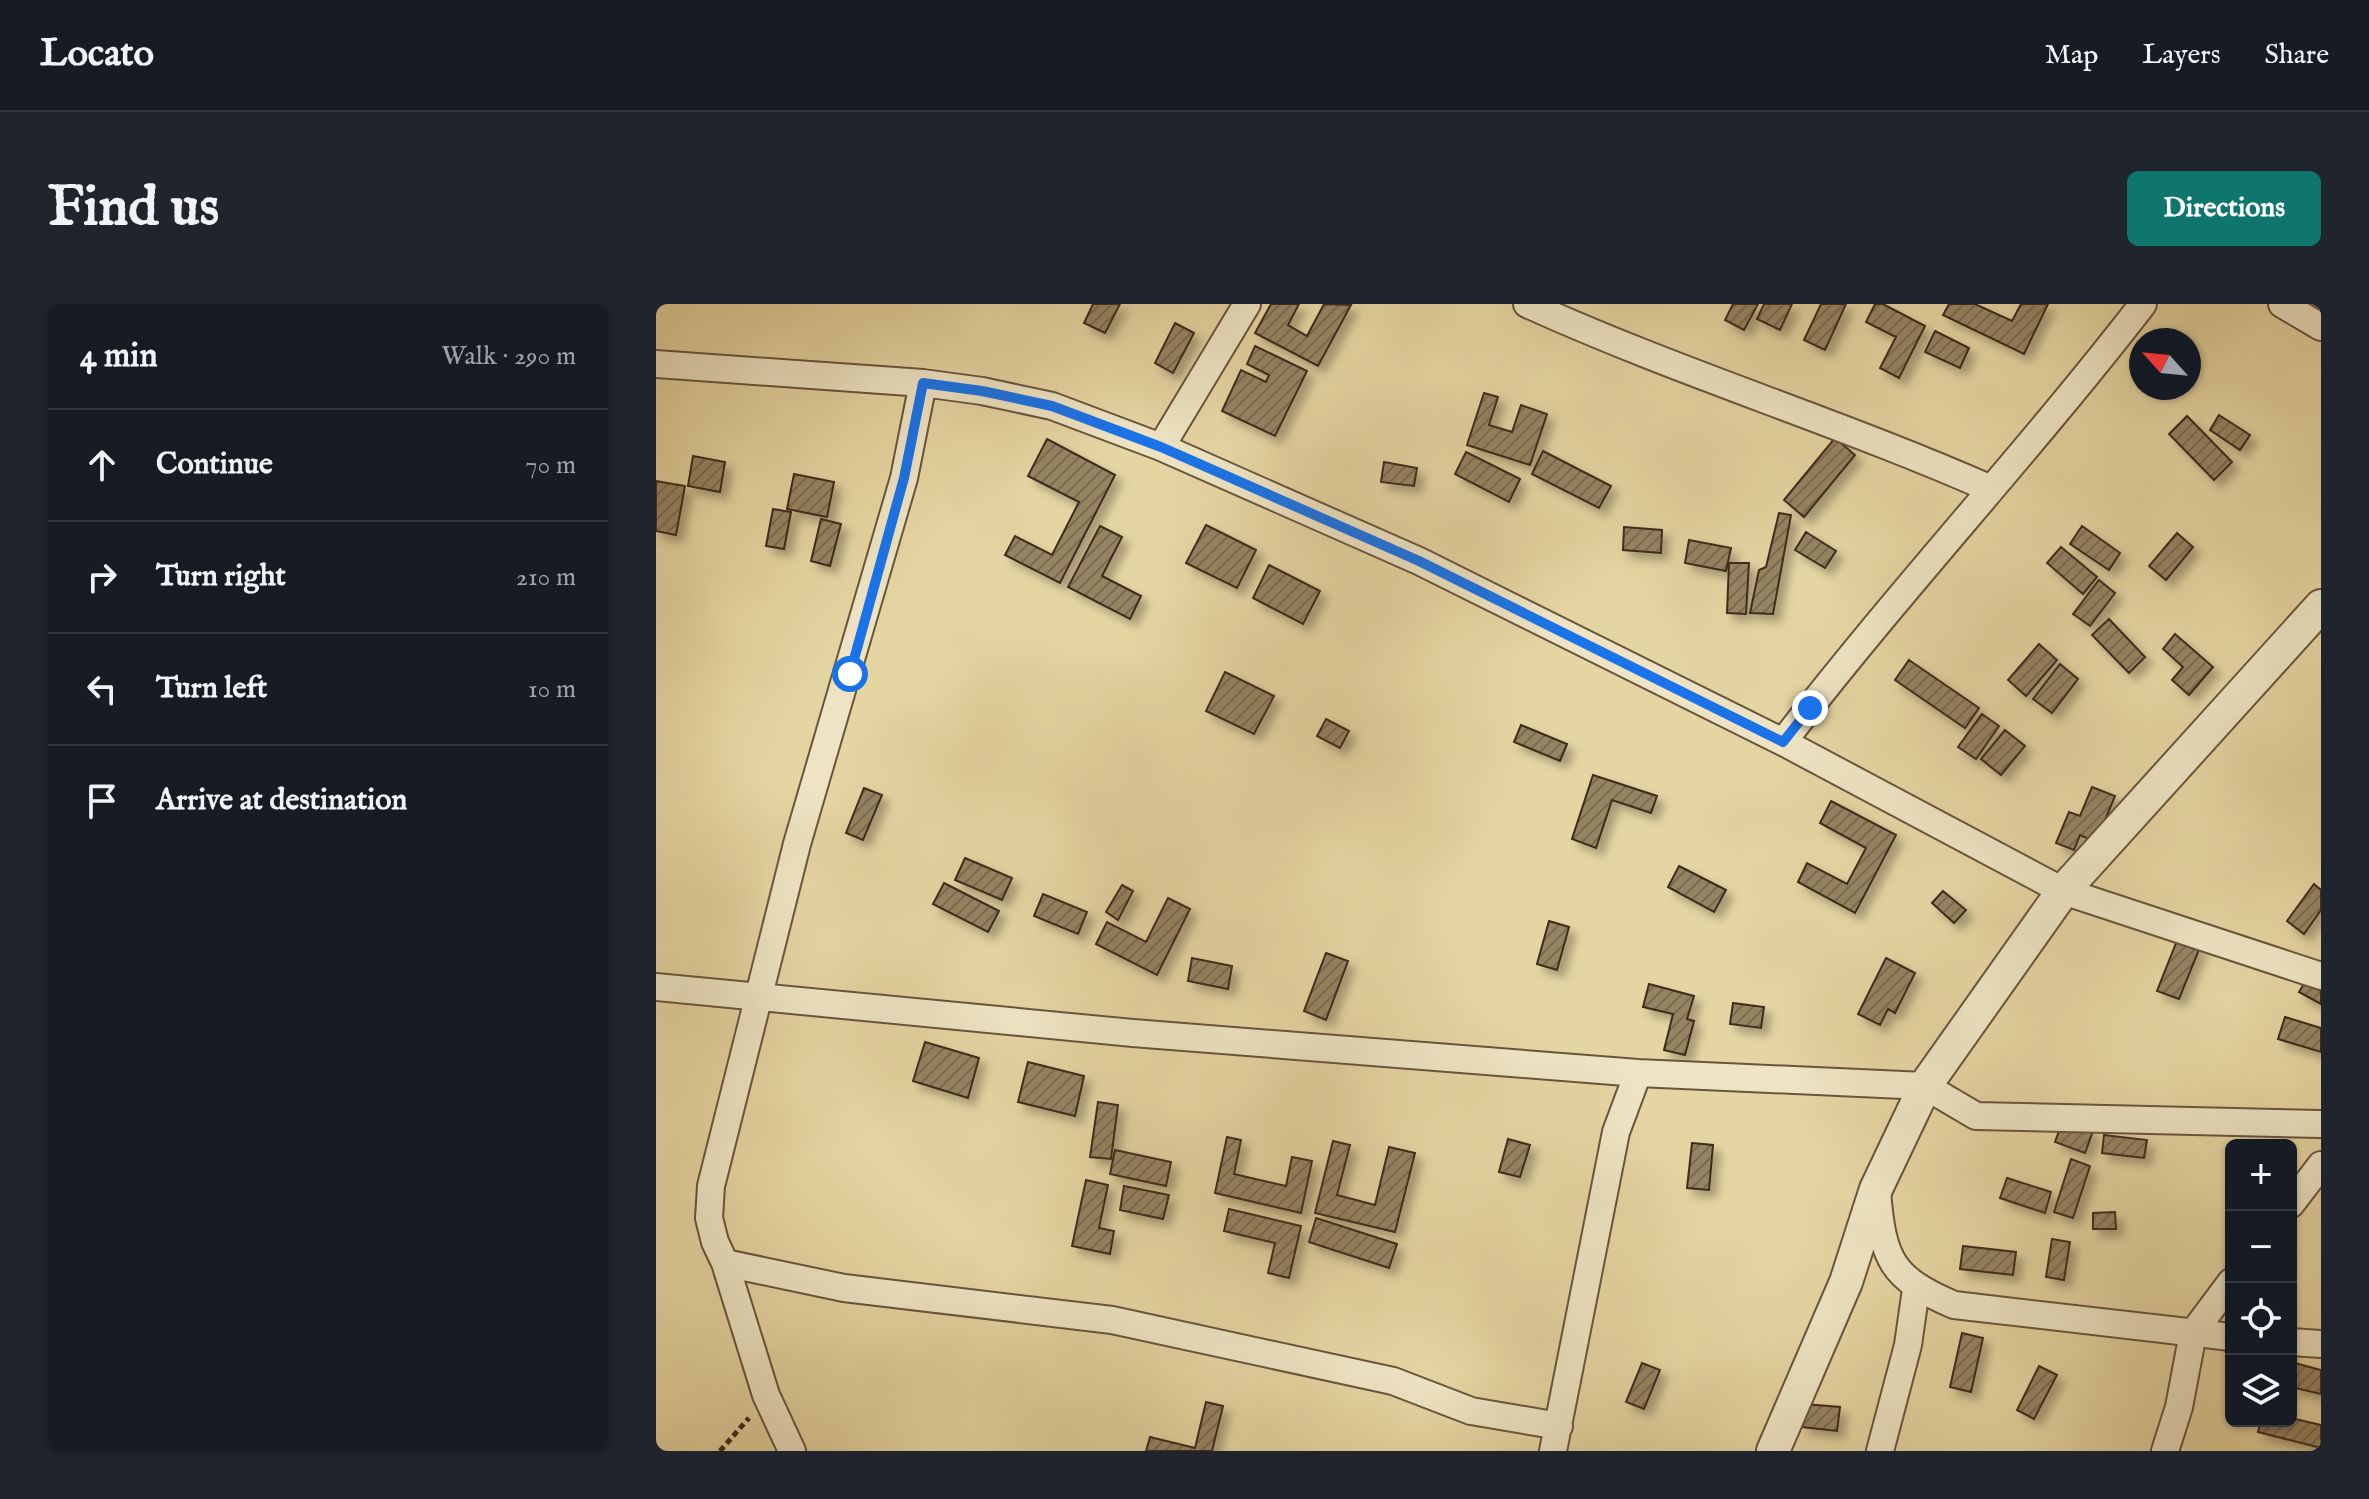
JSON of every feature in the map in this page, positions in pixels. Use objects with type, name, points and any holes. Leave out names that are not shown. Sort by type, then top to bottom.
[{"type":"street","points":[[1161,447],[1247,304]]},
{"type":"street","points":[[1527,304],[1703,379],[1854,432],[1991,489]]},
{"type":"street","points":[[1783,742],[1870,632],[2143,304]]},
{"type":"street","points":[[2282,304],[2321,327]]},
{"type":"street","points":[[656,364],[923,383],[982,391],[1052,406],[1161,447],[1419,561],[1783,742],[2063,891],[2321,976]]},
{"type":"street","points":[[792,1451],[766,1395],[709,1218],[711,1186],[797,844],[904,478],[923,383]]},
{"type":"street","points":[[1773,1451],[1846,1282],[1876,1189],[1925,1086],[2063,891],[2321,606]]},
{"type":"street","points":[[656,987],[1133,1033],[1638,1073],[1925,1086],[1976,1116],[2321,1124]]},
{"type":"street","points":[[725,1263],[844,1288],[1112,1320],[1393,1381],[1471,1411],[1556,1438],[1616,1132],[1638,1073]]},
{"type":"street","points":[[2297,1196],[2321,1165]]},
{"type":"street","points":[[1876,1189],[1880,1226],[1894,1269],[1916,1289],[1954,1305],[2225,1336]]},
{"type":"street","points":[[2165,1451],[2179,1407],[2193,1333],[2230,1283]]},
{"type":"street","points":[[1880,1451],[1908,1345],[1916,1289]]},
{"type":"street","points":[[2297,1342],[2321,1344]]},
{"type":"path","points":[[720,1451],[735,1437],[766,1395]]},
{"type":"building","points":[[1093,304],[1120,304],[1105,333],[1084,323]]},
{"type":"building","points":[[1271,304],[1299,304],[1288,325],[1307,336],[1324,304],[1351,305],[1318,366],[1255,333]]},
{"type":"building","points":[[1733,304],[1758,304],[1744,330],[1725,320]]},
{"type":"building","points":[[1764,304],[1792,304],[1780,330],[1757,319]]},
{"type":"building","points":[[1821,304],[1846,304],[1825,350],[1804,340]]},
{"type":"building","points":[[1875,304],[1883,304],[1925,326],[1899,378],[1880,368],[1896,337],[1866,322]]},
{"type":"building","points":[[1949,304],[1975,304],[2012,321],[2021,304],[2048,304],[2024,354],[1943,315]]},
{"type":"building","points":[[1175,323],[1194,333],[1173,373],[1155,363]]},
{"type":"building","points":[[1935,331],[1969,348],[1960,368],[1925,352]]},
{"type":"building","points":[[1255,346],[1307,371],[1275,436],[1222,411],[1241,370],[1266,382],[1269,375],[1247,364]]},
{"type":"building","points":[[1484,393],[1498,397],[1489,425],[1512,432],[1521,405],[1547,414],[1530,465],[1467,445]]},
{"type":"building","points":[[2219,415],[2250,435],[2240,450],[2210,430]]},
{"type":"building","points":[[2187,416],[2232,462],[2214,480],[2169,434]]},
{"type":"building","points":[[1835,438],[1855,455],[1804,517],[1784,500]]},
{"type":"building","points":[[1047,439],[1115,475],[1060,583],[1005,555],[1015,536],[1052,555],[1079,502],[1028,476]]},
{"type":"building","points":[[1543,451],[1611,486],[1599,508],[1532,474]]},
{"type":"building","points":[[1466,452],[1520,479],[1509,502],[1455,474]]},
{"type":"building","points":[[693,456],[725,462],[720,492],[688,486]]},
{"type":"building","points":[[1384,462],[1417,468],[1414,486],[1381,482]]},
{"type":"building","points":[[794,474],[834,482],[827,517],[787,509]]},
{"type":"building","points":[[656,481],[685,486],[676,535],[656,531]]},
{"type":"building","points":[[773,509],[791,512],[784,549],[766,546]]},
{"type":"building","points":[[1779,513],[1791,515],[1773,614],[1750,613],[1759,570],[1766,567]]},
{"type":"building","points":[[821,519],[841,524],[830,566],[811,561]]},
{"type":"building","points":[[1206,525],[1256,550],[1237,588],[1186,563]]},
{"type":"building","points":[[1100,526],[1122,537],[1102,576],[1141,596],[1130,619],[1068,587]]},
{"type":"building","points":[[2082,526],[2120,553],[2109,570],[2070,544]]},
{"type":"building","points":[[1624,527],[1662,530],[1661,553],[1623,550]]},
{"type":"building","points":[[1806,532],[1836,551],[1825,568],[1795,550]]},
{"type":"building","points":[[2177,533],[2193,547],[2166,580],[2149,566]]},
{"type":"building","points":[[1689,540],[1731,548],[1726,571],[1685,563]]},
{"type":"building","points":[[2061,547],[2097,577],[2083,594],[2047,563]]},
{"type":"building","points":[[1729,563],[1749,563],[1746,614],[1727,613]]},
{"type":"building","points":[[1269,565],[1320,591],[1303,624],[1253,598]]},
{"type":"building","points":[[2099,580],[2115,593],[2090,626],[2073,614]]},
{"type":"building","points":[[2109,619],[2145,657],[2129,673],[2092,635]]},
{"type":"building","points":[[2175,634],[2213,667],[2189,695],[2172,680],[2183,667],[2163,649]]},
{"type":"building","points":[[2039,644],[2057,660],[2026,696],[2008,680]]},
{"type":"building","points":[[1909,660],[1979,708],[1965,728],[1895,680]]},
{"type":"building","points":[[2060,664],[2078,679],[2052,713],[2033,699]]},
{"type":"building","points":[[1225,672],[1274,696],[1254,734],[1206,711]]},
{"type":"building","points":[[1982,714],[1999,726],[1976,759],[1958,747]]},
{"type":"building","points":[[1326,719],[1349,731],[1340,748],[1317,736]]},
{"type":"building","points":[[1521,725],[1567,744],[1560,761],[1514,742]]},
{"type":"building","points":[[2005,730],[2025,746],[2001,775],[1981,759]]},
{"type":"building","points":[[1593,775],[1657,796],[1651,813],[1612,800],[1596,848],[1572,839]]},
{"type":"building","points":[[2092,787],[2115,796],[2096,842],[2080,835],[2074,850],[2056,843],[2069,812],[2080,816]]},
{"type":"building","points":[[864,788],[882,795],[863,840],[846,833]]},
{"type":"building","points":[[1831,801],[1896,835],[1855,913],[1798,882],[1807,863],[1847,884],[1866,848],[1820,823]]},
{"type":"building","points":[[965,858],[1012,878],[1002,900],[955,880]]},
{"type":"building","points":[[1679,866],[1726,890],[1714,912],[1668,887]]},
{"type":"building","points":[[944,883],[999,911],[988,932],[933,904]]},
{"type":"building","points":[[2314,884],[2321,890],[2321,910],[2304,934],[2287,921]]},
{"type":"building","points":[[1122,885],[1133,891],[1118,920],[1106,912]]},
{"type":"building","points":[[1943,891],[1966,910],[1954,923],[1932,903]]},
{"type":"building","points":[[1043,894],[1087,912],[1078,934],[1034,916]]},
{"type":"building","points":[[1168,898],[1190,909],[1157,975],[1096,944],[1107,922],[1146,942]]},
{"type":"building","points":[[1549,921],[1569,927],[1557,970],[1537,964]]},
{"type":"building","points":[[2178,938],[2200,947],[2179,999],[2157,991]]},
{"type":"building","points":[[1326,953],[1348,961],[1326,1020],[1304,1011]]},
{"type":"building","points":[[1192,958],[1232,966],[1228,989],[1188,981]]},
{"type":"building","points":[[1886,958],[1915,973],[1895,1013],[1888,1009],[1880,1025],[1858,1014]]},
{"type":"building","points":[[2306,980],[2321,987],[2321,1004],[2299,992]]},
{"type":"building","points":[[1649,984],[1694,996],[1687,1019],[1694,1021],[1685,1055],[1664,1050],[1673,1014],[1643,1007]]},
{"type":"building","points":[[1733,1003],[1764,1007],[1761,1028],[1730,1024]]},
{"type":"building","points":[[2285,1017],[2321,1028],[2321,1052],[2278,1039]]},
{"type":"building","points":[[925,1042],[979,1058],[968,1098],[913,1081]]},
{"type":"building","points":[[1028,1062],[1084,1076],[1075,1116],[1018,1102]]},
{"type":"building","points":[[1098,1102],[1118,1105],[1111,1159],[1090,1157]]},
{"type":"building","points":[[2063,1120],[2093,1131],[2085,1153],[2055,1142]]},
{"type":"building","points":[[2104,1135],[2147,1140],[2144,1158],[2102,1153]]},
{"type":"building","points":[[1227,1137],[1241,1140],[1234,1174],[1286,1186],[1292,1157],[1312,1161],[1301,1213],[1215,1193]]},
{"type":"building","points":[[1508,1139],[1530,1145],[1520,1177],[1499,1172]]},
{"type":"building","points":[[1333,1141],[1350,1145],[1337,1195],[1375,1205],[1389,1147],[1415,1153],[1395,1232],[1315,1213]]},
{"type":"building","points":[[1692,1143],[1713,1145],[1709,1190],[1687,1188]]},
{"type":"building","points":[[1115,1150],[1171,1162],[1166,1186],[1110,1174]]},
{"type":"building","points":[[2071,1159],[2090,1166],[2073,1218],[2054,1212]]},
{"type":"building","points":[[2007,1178],[2051,1192],[2045,1213],[2000,1198]]},
{"type":"building","points":[[1086,1180],[1108,1185],[1099,1228],[1114,1231],[1110,1254],[1072,1246]]},
{"type":"building","points":[[1124,1186],[1169,1195],[1163,1219],[1120,1210]]},
{"type":"building","points":[[1229,1209],[1301,1226],[1289,1278],[1268,1273],[1275,1243],[1224,1231]]},
{"type":"building","points":[[2115,1212],[2116,1229],[2093,1229],[2093,1213]]},
{"type":"building","points":[[1316,1218],[1397,1244],[1389,1268],[1309,1242]]},
{"type":"building","points":[[2052,1239],[2070,1242],[2064,1280],[2046,1277]]},
{"type":"building","points":[[1963,1246],[2016,1252],[2013,1275],[1960,1269]]},
{"type":"building","points":[[1962,1333],[1983,1338],[1971,1392],[1950,1387]]},
{"type":"building","points":[[1642,1363],[1660,1370],[1644,1409],[1626,1402]]},
{"type":"building","points":[[2297,1364],[2321,1370],[2321,1394],[2297,1388]]},
{"type":"building","points":[[2039,1366],[2057,1375],[2034,1419],[2017,1410]]},
{"type":"building","points":[[1206,1402],[1223,1406],[1212,1451],[1146,1451],[1150,1437],[1195,1448]]},
{"type":"building","points":[[1804,1404],[1840,1407],[1837,1431],[1802,1427]]},
{"type":"building","points":[[2297,1419],[2321,1425],[2321,1448],[2258,1432],[2259,1427],[2297,1427]]},
{"type":"route","points":[[850,674],[904,478],[923,383],[982,391],[1052,406],[1161,447],[1419,561],[1783,742],[1810,708]]}]
